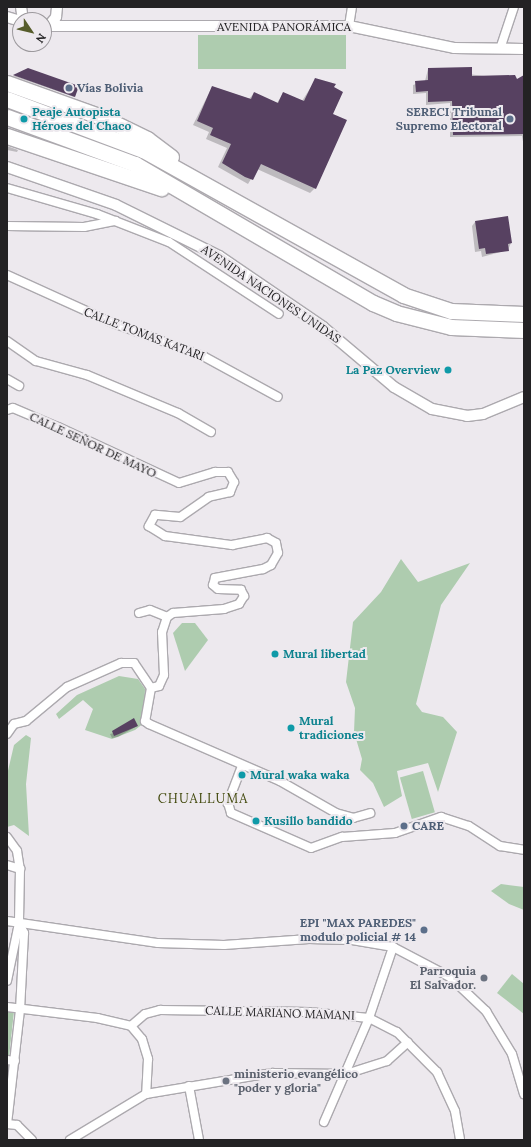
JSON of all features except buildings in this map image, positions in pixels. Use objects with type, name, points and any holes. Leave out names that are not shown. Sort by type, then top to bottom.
[{"type":"highway","points":[[7,83],[104,118],[147,139],[201,182]]},
{"type":"highway","points":[[7,91],[146,145],[201,182]]},
{"type":"highway","points":[[7,99],[143,150],[403,295],[450,311],[524,314]]},
{"type":"highway","points":[[7,107],[141,155],[201,182]]},
{"type":"highway","points":[[7,117],[135,164],[192,200]]},
{"type":"highway","points":[[7,126],[130,169],[192,200],[396,313],[451,327],[524,330]]},
{"type":"highway","points":[[7,136],[192,200]]},
{"type":"highway","points":[[7,145],[192,200]]},
{"type":"street","points":[[52,21],[56,17],[57,7]]},
{"type":"street","points":[[349,26],[352,7]]},
{"type":"street","points":[[500,49],[514,7]]},
{"type":"street","name":"AVENIDA PANORÁMICA","points":[[52,26],[349,26],[454,48],[523,49]]},
{"type":"street","name":"AVENIDA NACIONES UNIDAS","points":[[7,167],[123,208],[219,256],[323,327],[394,387],[432,409],[467,416],[483,414],[524,397]]},
{"type":"street","points":[[7,188],[115,221],[169,242],[279,314]]},
{"type":"street","points":[[7,226],[84,227],[115,221]]},
{"type":"street","name":"CALLE TOMAS KATARI","points":[[7,275],[113,323],[203,356],[278,397]]},
{"type":"street","points":[[7,341],[36,361],[87,375],[178,413],[211,432]]},
{"type":"street","points":[[7,380],[19,386]]},
{"type":"street","name":"CALLE SEÑOR DE MAYO","points":[[7,410],[13,408],[52,424],[179,483],[223,472],[232,474],[234,482],[230,492],[209,498],[180,517],[155,515],[149,526],[157,534],[232,545],[267,538],[276,543],[278,552],[271,565],[263,569],[215,578],[213,585],[218,589],[241,590],[244,596],[239,604],[224,609],[173,612],[167,616]]},
{"type":"street","points":[[139,613],[150,610],[167,616],[162,632],[163,680],[157,688],[151,688]]},
{"type":"street","points":[[8,728],[26,721],[67,687],[120,662],[139,666],[151,688],[145,721],[299,791],[346,817],[370,813]]},
{"type":"street","points":[[242,766],[228,803],[229,812],[311,848],[342,837],[395,833],[441,817],[465,824],[500,846],[524,850]]},
{"type":"street","points":[[7,837],[17,851],[20,869],[19,923],[7,981]]},
{"type":"street","points":[[7,865],[20,869]]},
{"type":"street","points":[[7,921],[158,943],[224,944],[310,939],[352,940],[393,947],[450,977],[486,1011],[512,1054],[524,1094]]},
{"type":"street","points":[[19,923],[24,934],[20,1010],[11,1060],[7,1124],[17,1125],[32,1140]]},
{"type":"street","points":[[324,1122],[369,1018],[393,947]]},
{"type":"street","points":[[7,1007],[20,1010],[97,1018],[130,1026],[142,1039],[148,1060],[146,1094]]},
{"type":"street","name":"CALLE MARIANO MAMANI","points":[[130,1026],[145,1014],[160,1010],[310,1012],[369,1018],[408,1042],[437,1072],[444,1084],[455,1111],[460,1140]]},
{"type":"street","points":[[70,1140],[146,1094],[272,1073],[346,1074],[387,1062],[408,1042]]},
{"type":"street","points":[[189,1086],[199,1140]]},
{"type":"green space","points":[[198,35],[346,35],[346,69],[198,69]]},
{"type":"green space","points":[[401,559],[418,582],[470,563],[441,605],[416,704],[422,712],[443,717],[457,732],[438,792],[428,763],[397,771],[402,796],[384,807],[373,783],[360,770],[362,759],[354,732],[355,708],[346,682],[353,622],[381,592]]},
{"type":"green space","points":[[182,623],[195,623],[208,640],[185,671],[173,633]]},
{"type":"green space","points":[[119,676],[138,679],[145,689],[144,723],[135,730],[112,739],[85,730],[93,709],[83,700],[59,719],[56,714],[77,695]]},
{"type":"green space","points":[[26,735],[31,738],[26,784],[29,836],[14,825],[7,827],[7,775],[14,745]]},
{"type":"green space","points":[[423,771],[435,812],[412,819],[400,778]]},
{"type":"green space","points":[[501,884],[524,887],[524,910],[509,904],[491,891]]},
{"type":"green space","points":[[512,974],[524,984],[524,1014],[497,993]]},
{"type":"green space","points":[[8,1010],[14,1011],[9,1057],[7,1057]]},
{"type":"place","name":"Vías Bolivia","points":[[69,88]]},
{"type":"place","name":"Peaje Autopista Héroes del Chaco","points":[[24,119]]},
{"type":"place","name":"SERECI Tribunal Supremo Electoral","points":[[510,119]]},
{"type":"place","name":"La Paz Overview","points":[[448,370]]},
{"type":"place","name":"Mural libertad","points":[[275,654]]},
{"type":"place","name":"Mural tradiciones","points":[[291,728]]},
{"type":"place","name":"Mural waka waka","points":[[242,775]]},
{"type":"place","name":"Kusillo bandido","points":[[256,821]]},
{"type":"place","name":"CARE","points":[[404,826]]},
{"type":"place","name":"EPI \"MAX PAREDES\" modulo policial # 14","points":[[424,930]]},
{"type":"place","name":"Parroquia El Salvador.","points":[[484,978]]},
{"type":"place","name":"ministerio evangélico \"poder y gloria\"","points":[[226,1081]]},
{"type":"district","name":"CHUALLUMA","points":[[203,799]]}]
